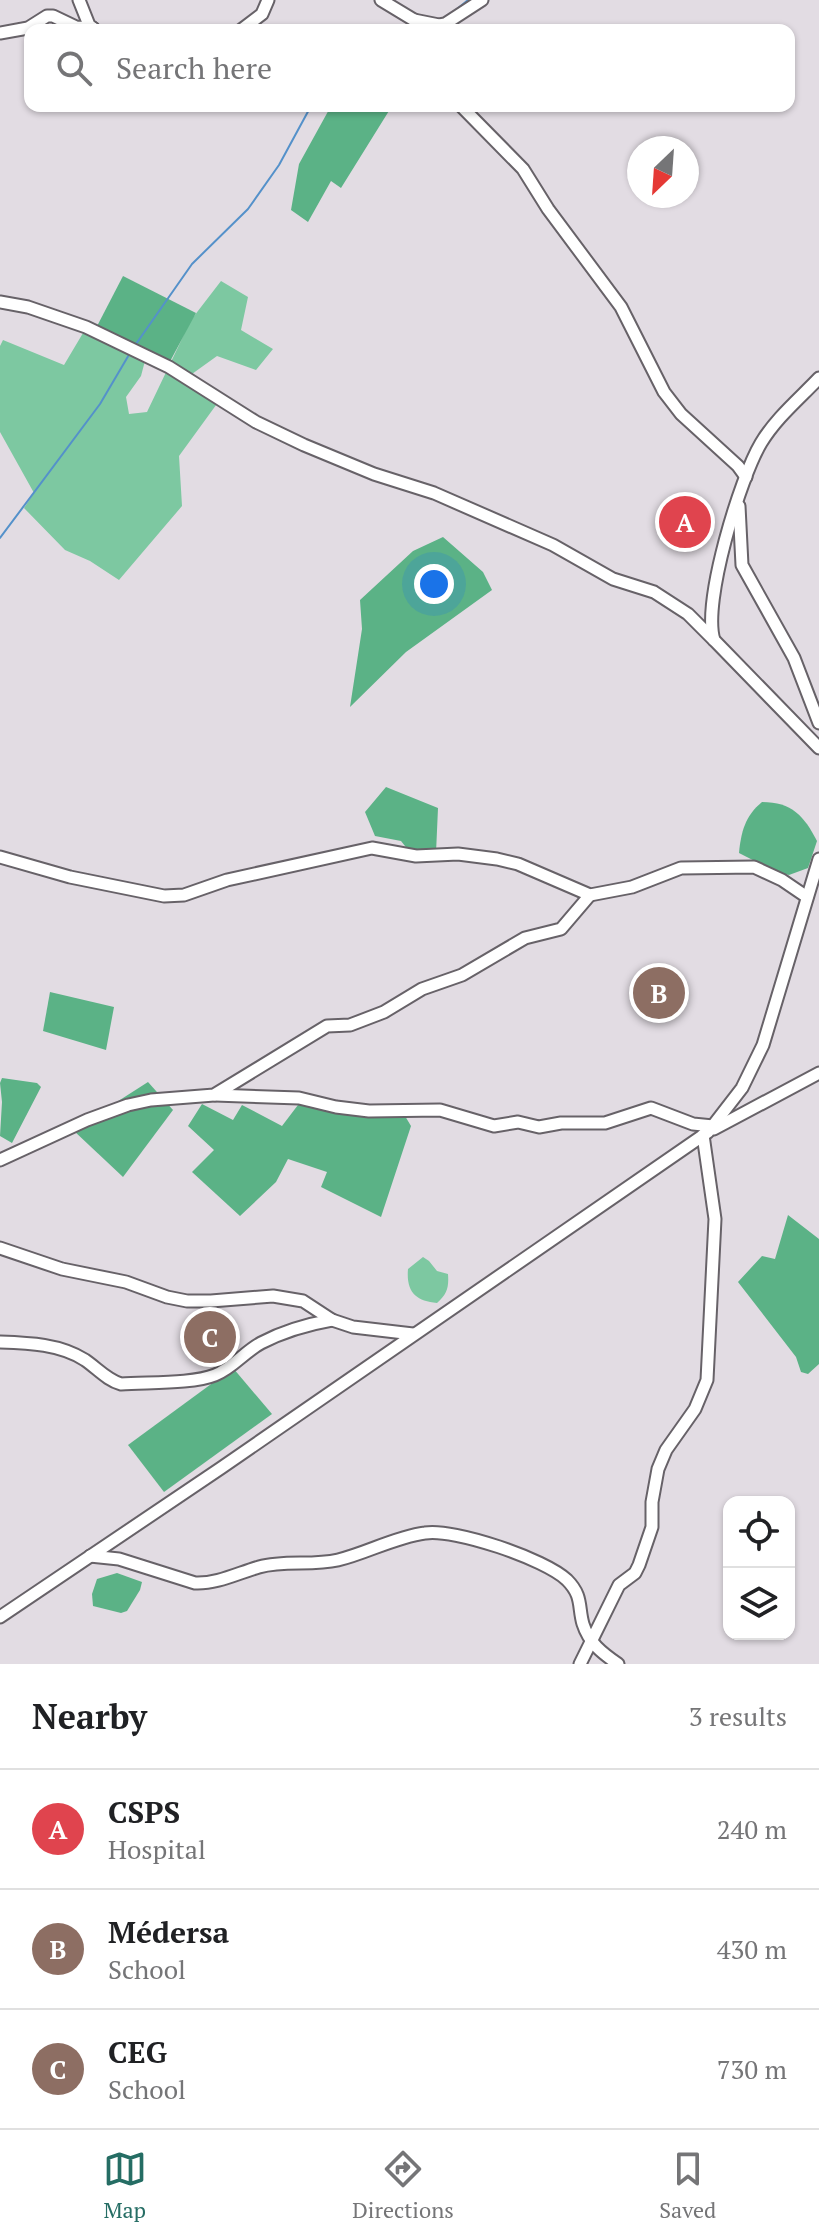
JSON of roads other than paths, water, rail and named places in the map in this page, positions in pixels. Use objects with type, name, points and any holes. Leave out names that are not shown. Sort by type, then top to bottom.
[{"type":"street","points":[[79,0],[91,24]]},
{"type":"street","points":[[249,24],[262,14],[268,0]]},
{"type":"street","points":[[381,0],[416,24]]},
{"type":"street","points":[[445,24],[482,0]]},
{"type":"street","points":[[34,24],[47,16],[70,24]]},
{"type":"street","points":[[0,33],[24,29]]},
{"type":"street","points":[[467,112],[523,169],[548,209],[621,307],[664,392],[681,414],[746,477]]},
{"type":"street","points":[[0,302],[28,307],[86,327],[169,367],[256,422],[304,445],[374,474],[434,493],[553,545],[605,576],[654,592],[688,614],[819,748]]},
{"type":"street","points":[[714,640],[711,624],[717,581],[746,477],[769,431],[819,378]]},
{"type":"street","points":[[738,498],[742,565],[794,658],[819,723]]},
{"type":"street","points":[[0,857],[70,877],[164,896],[184,895],[227,880],[372,848],[416,856],[458,854],[497,859],[518,864],[590,895],[632,887],[681,868],[754,867],[782,880],[807,897]]},
{"type":"street","points":[[580,1664],[619,1585],[635,1573],[641,1562],[652,1527],[652,1502],[658,1469],[666,1450],[695,1409],[707,1380],[715,1219],[708,1131],[742,1088],[763,1045],[819,859]]},
{"type":"street","points":[[214,1095],[327,1026],[350,1025],[384,1012],[422,989],[462,975],[525,938],[561,929],[590,895]]},
{"type":"street","points":[[0,1617],[708,1131],[819,1073]]},
{"type":"street","points":[[0,1160],[87,1120],[128,1105],[214,1095],[299,1098],[369,1111],[440,1110],[494,1126],[518,1122],[539,1127],[561,1123],[605,1123],[651,1108],[708,1131]]},
{"type":"street","points":[[0,1248],[62,1269],[126,1282],[167,1297],[187,1301],[259,1295],[303,1301],[332,1320],[375,1332],[413,1334]]},
{"type":"street","points":[[0,1342],[42,1345],[67,1351],[85,1360],[113,1382],[121,1384],[186,1381],[211,1377],[227,1369],[261,1343],[332,1320]]},
{"type":"street","points":[[90,1556],[119,1559],[195,1583],[207,1583],[262,1566],[335,1561],[413,1535],[437,1532],[506,1549],[568,1581],[581,1601],[582,1620],[591,1641],[618,1664]]},
{"type":"waterway","points":[[451,14],[468,0]]},
{"type":"waterway","points":[[136,344],[192,264],[248,209],[279,165],[308,112]]},
{"type":"waterway","points":[[0,538],[100,404],[130,353]]},
{"type":"place","name":"CSPS","points":[[685,522]]},
{"type":"place","name":"Médersa","points":[[659,993]]},
{"type":"place","name":"CEG","points":[[210,1337]]}]
